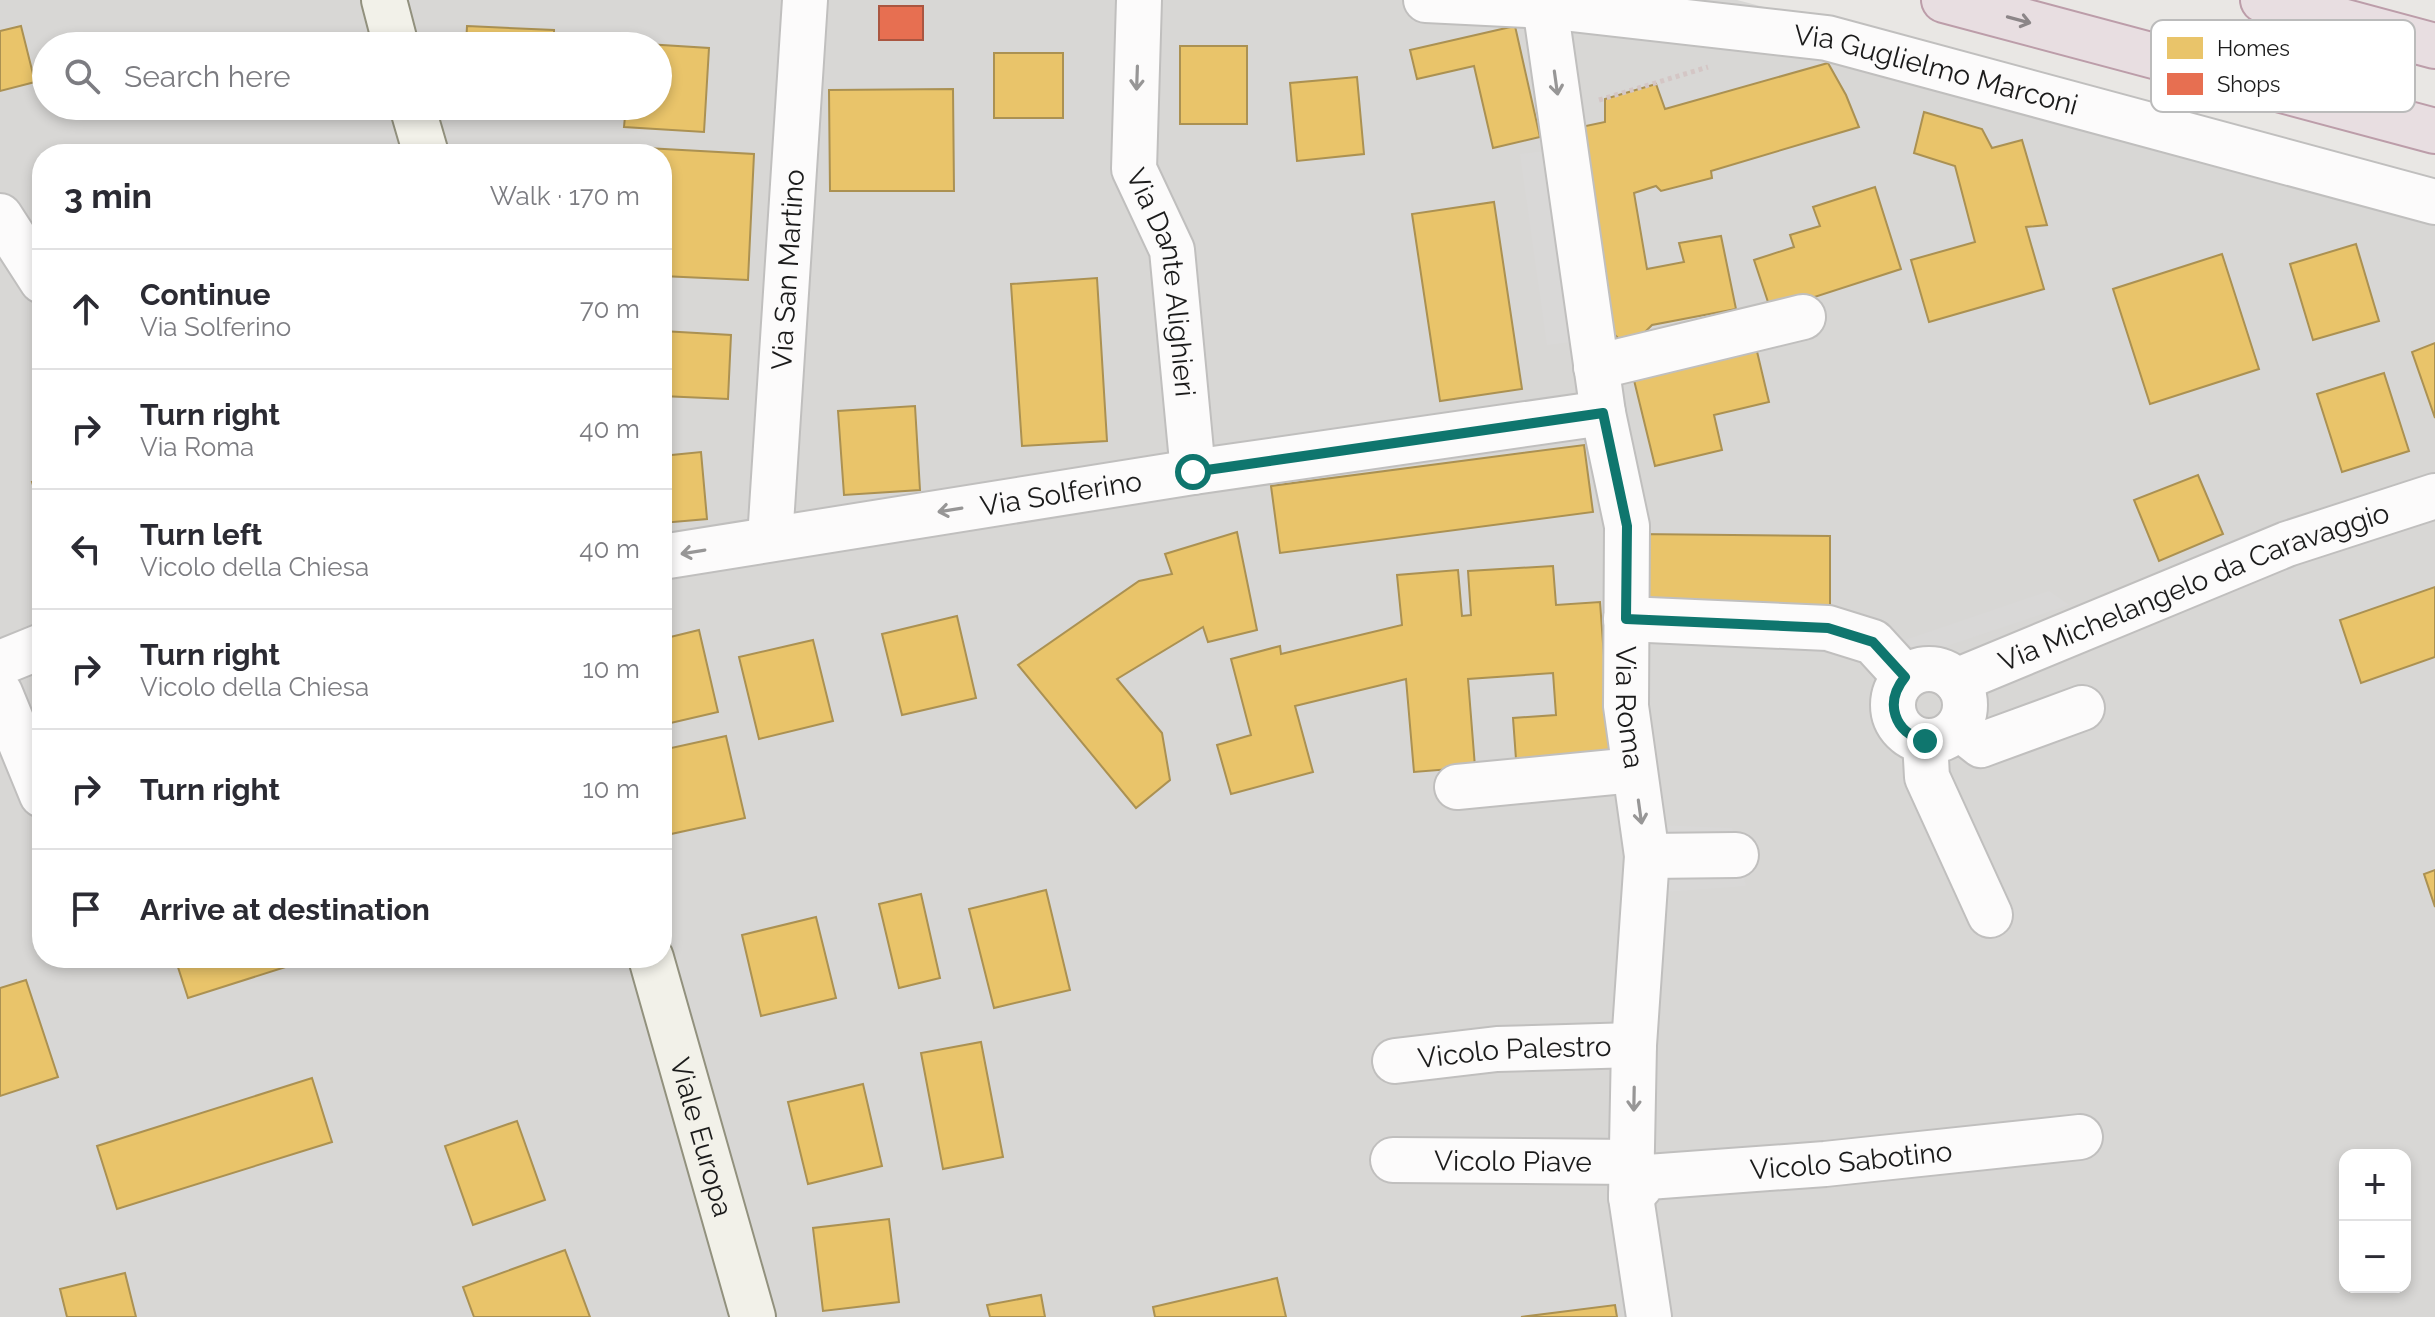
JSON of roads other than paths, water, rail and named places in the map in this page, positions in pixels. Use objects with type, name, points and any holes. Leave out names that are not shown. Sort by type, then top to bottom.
[{"type":"highway","points":[[1944,0],[2151,55]]},
{"type":"highway","points":[[2263,0],[2338,20]]},
{"type":"highway","points":[[2415,41],[2435,46]]},
{"type":"highway","points":[[2364,112],[2435,131]]},
{"type":"street","points":[[384,0],[392,32]]},
{"type":"street","name":"Via San Martino","points":[[770,539],[805,0]]},
{"type":"street","name":"Via Dante Alighieri","points":[[1139,0],[1134,169],[1172,250],[1193,472]]},
{"type":"street","name":"Via Guglielmo Marconi","points":[[1426,0],[1545,6],[1827,38],[2435,202]]},
{"type":"street","name":"Via Roma","points":[[1545,6],[1603,413],[1627,526],[1626,706],[1647,856],[1634,1045],[1632,1179],[1649,1317]]},
{"type":"street","points":[[416,120],[423,144]]},
{"type":"street","points":[[0,216],[32,266]]},
{"type":"street","points":[[1596,367],[1803,317]]},
{"type":"street","name":"Via Solferino","points":[[672,555],[1193,472],[1603,413]]},
{"type":"street","name":"Via Michelangelo da Caravaggio","points":[[1956,681],[2287,544],[2435,496]]},
{"type":"street","points":[[1626,619],[1828,628],[1873,642],[1905,677]]},
{"type":"street","points":[[0,663],[32,650]]},
{"type":"street","points":[[1990,915],[1927,777],[1941,734],[1963,716],[1965,704],[1956,681],[1937,670],[1926,669],[1905,677],[1893,698],[1896,721],[1903,731],[1941,734],[1981,745],[2082,708]]},
{"type":"street","points":[[0,693],[32,771]]},
{"type":"street","points":[[1457,787],[1634,770]]},
{"type":"street","points":[[1647,856],[1736,855]]},
{"type":"street","name":"Viale Europa","points":[[654,968],[753,1317]]},
{"type":"street","name":"Vicolo Palestro","points":[[1395,1061],[1497,1049],[1634,1045]]},
{"type":"street","name":"Vicolo Sabotino","points":[[1632,1179],[1825,1164],[2080,1137]]},
{"type":"street","name":"Vicolo Piave","points":[[1393,1160],[1632,1179]]}]
